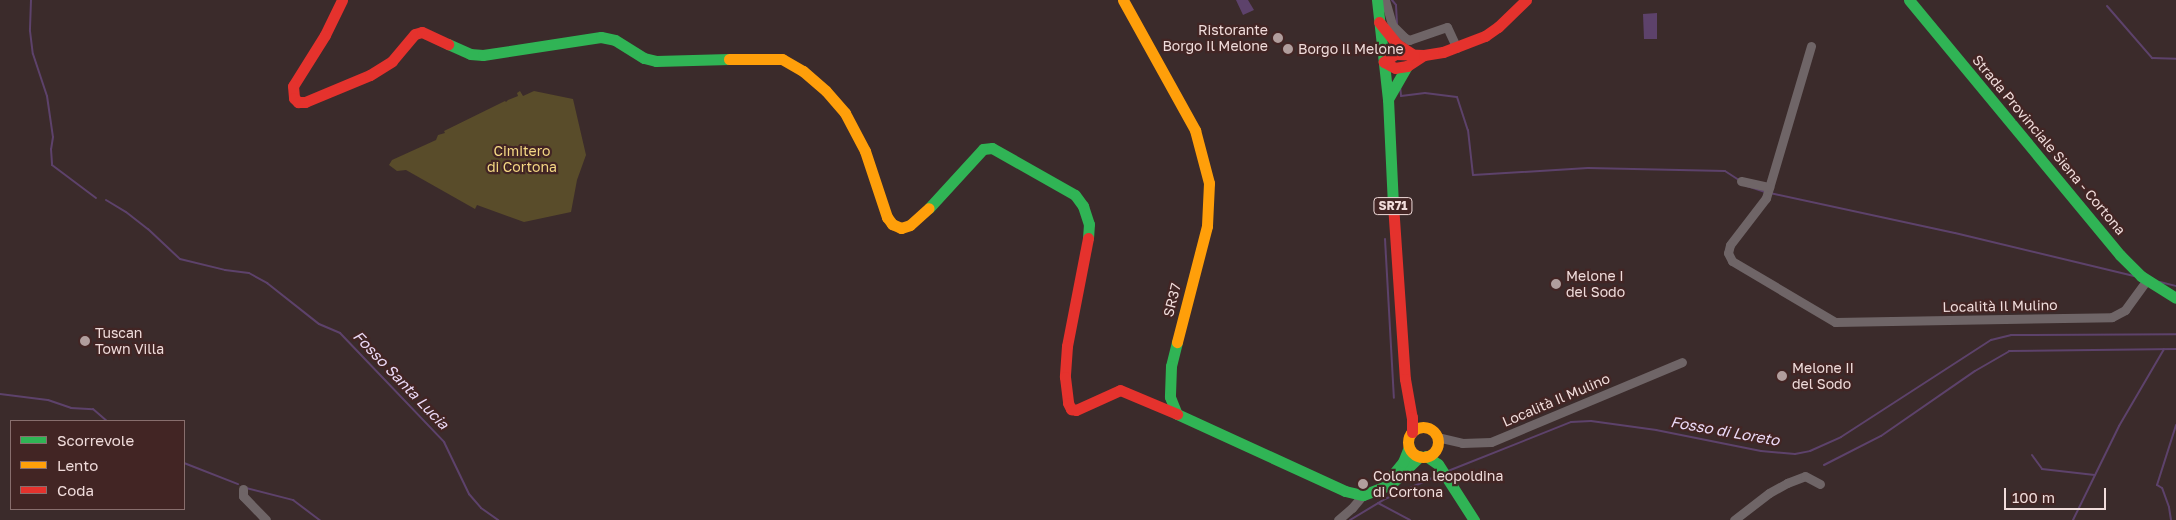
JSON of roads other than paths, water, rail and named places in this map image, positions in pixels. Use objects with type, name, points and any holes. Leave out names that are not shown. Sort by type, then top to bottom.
[{"type":"street","points":[[342,0],[325,35],[293,86],[294,98],[298,102],[304,102],[370,75],[392,61],[415,34],[422,32],[470,54],[482,55],[601,37],[615,40],[644,58],[656,61],[782,59],[803,71],[826,91],[845,113],[865,151],[887,217],[892,224],[901,228],[910,225],[921,216],[952,185],[983,149],[992,148],[1075,195],[1083,206],[1090,224],[1088,244],[1067,346],[1065,377],[1068,403],[1071,409],[1076,410],[1120,390],[1345,491],[1368,494],[1391,484],[1430,449]]},
{"type":"street","name":"SR37","points":[[1123,0],[1194,130],[1208,183],[1207,226],[1170,366],[1170,396],[1177,414]]},
{"type":"street","name":"SR71","points":[[1377,0],[1388,99],[1394,232],[1405,379],[1411,412],[1412,432],[1408,440],[1409,447]]},
{"type":"street","points":[[1384,0],[1392,25],[1404,37],[1409,40],[1447,27],[1457,48]]},
{"type":"street","points":[[1424,55],[1407,66],[1395,68],[1384,62],[1395,54],[1411,53],[1424,55],[1457,48],[1498,27],[1526,0]]},
{"type":"street","name":"Strada Provinciale Siena - Cortona","points":[[1909,0],[2120,255],[2147,280],[2176,298]]},
{"type":"street","points":[[1379,22],[1397,44],[1411,53]]},
{"type":"street","points":[[1741,181],[1769,187],[1811,46]]},
{"type":"street","points":[[1388,99],[1407,66]]},
{"type":"street","name":"Località Il Mulino","points":[[1769,187],[1766,198],[1730,245],[1728,253],[1732,261],[1835,322],[2112,318],[2125,310],[2147,280]]},
{"type":"street","name":"Località Il Mulino","points":[[1430,449],[1462,443],[1491,442],[1682,362]]},
{"type":"street","points":[[1411,412],[1428,428],[1430,449],[1474,520]]},
{"type":"street","points":[[1412,432],[1419,428],[1428,428]]},
{"type":"street","points":[[1338,520],[1397,469],[1409,447],[1412,452],[1430,449]]},
{"type":"street","points":[[1734,520],[1769,493],[1787,483],[1806,476],[1820,484]]},
{"type":"street","points":[[243,488],[243,496],[266,520]]},
{"type":"waterway","name":"Fosso Santa Lucia","points":[[31,0],[30,31],[33,54],[47,96],[53,137],[51,149],[52,165],[96,198]]},
{"type":"waterway","points":[[1392,0],[1396,5],[1397,24]]},
{"type":"waterway","points":[[2107,6],[2152,58],[2176,59]]},
{"type":"waterway","points":[[1400,86],[1401,96],[1425,93],[1457,97],[1468,130],[1473,175],[1588,168],[1725,171],[1739,180]]},
{"type":"waterway","points":[[1747,186],[1766,192]]},
{"type":"waterway","points":[[1770,193],[1955,233],[2134,276]]},
{"type":"waterway","name":"Fosso Santa Lucia","points":[[106,200],[148,229],[180,259],[225,270],[249,273],[267,283],[319,324],[340,333],[444,442],[469,494],[481,508],[498,520]]},
{"type":"waterway","points":[[1385,239],[1394,398]]},
{"type":"waterway","points":[[2160,282],[2176,286]]},
{"type":"waterway","name":"Fosso di Loreto","points":[[1448,471],[1571,422],[1591,421],[1656,430],[1761,451],[1795,454],[1810,451],[1841,437],[1991,340],[2011,335],[2176,334]]},
{"type":"waterway","points":[[2073,520],[2119,426],[2164,349]]},
{"type":"waterway","points":[[1824,465],[1881,436],[1975,371],[2009,351],[2176,349]]},
{"type":"waterway","points":[[0,394],[48,400],[71,408],[93,409],[106,420]]},
{"type":"waterway","points":[[2171,520],[2169,507],[2162,488],[2157,485],[2176,425]]},
{"type":"waterway","points":[[2032,455],[2042,469],[2095,475]]},
{"type":"waterway","points":[[185,463],[238,484]]},
{"type":"waterway","name":"Fosso di Loreto","points":[[1350,520],[1385,499],[1439,475]]},
{"type":"waterway","points":[[246,488],[293,500],[320,520]]},
{"type":"waterway","points":[[1378,503],[1410,520]]},
{"type":"place","name":"Ristorante Borgo Il Melone","points":[[1278,38]]},
{"type":"place","name":"Borgo Il Melone","points":[[1288,49]]},
{"type":"place","name":"Melone I del Sodo","points":[[1556,284]]},
{"type":"place","name":"Tuscan Town Villa","points":[[85,341]]},
{"type":"place","name":"Melone II del Sodo","points":[[1782,376]]},
{"type":"place","name":"Colonna leopoldina di Cortona","points":[[1363,484]]},
{"type":"park label","name":"Cimitero di Cortona","points":[[522,160]]}]
